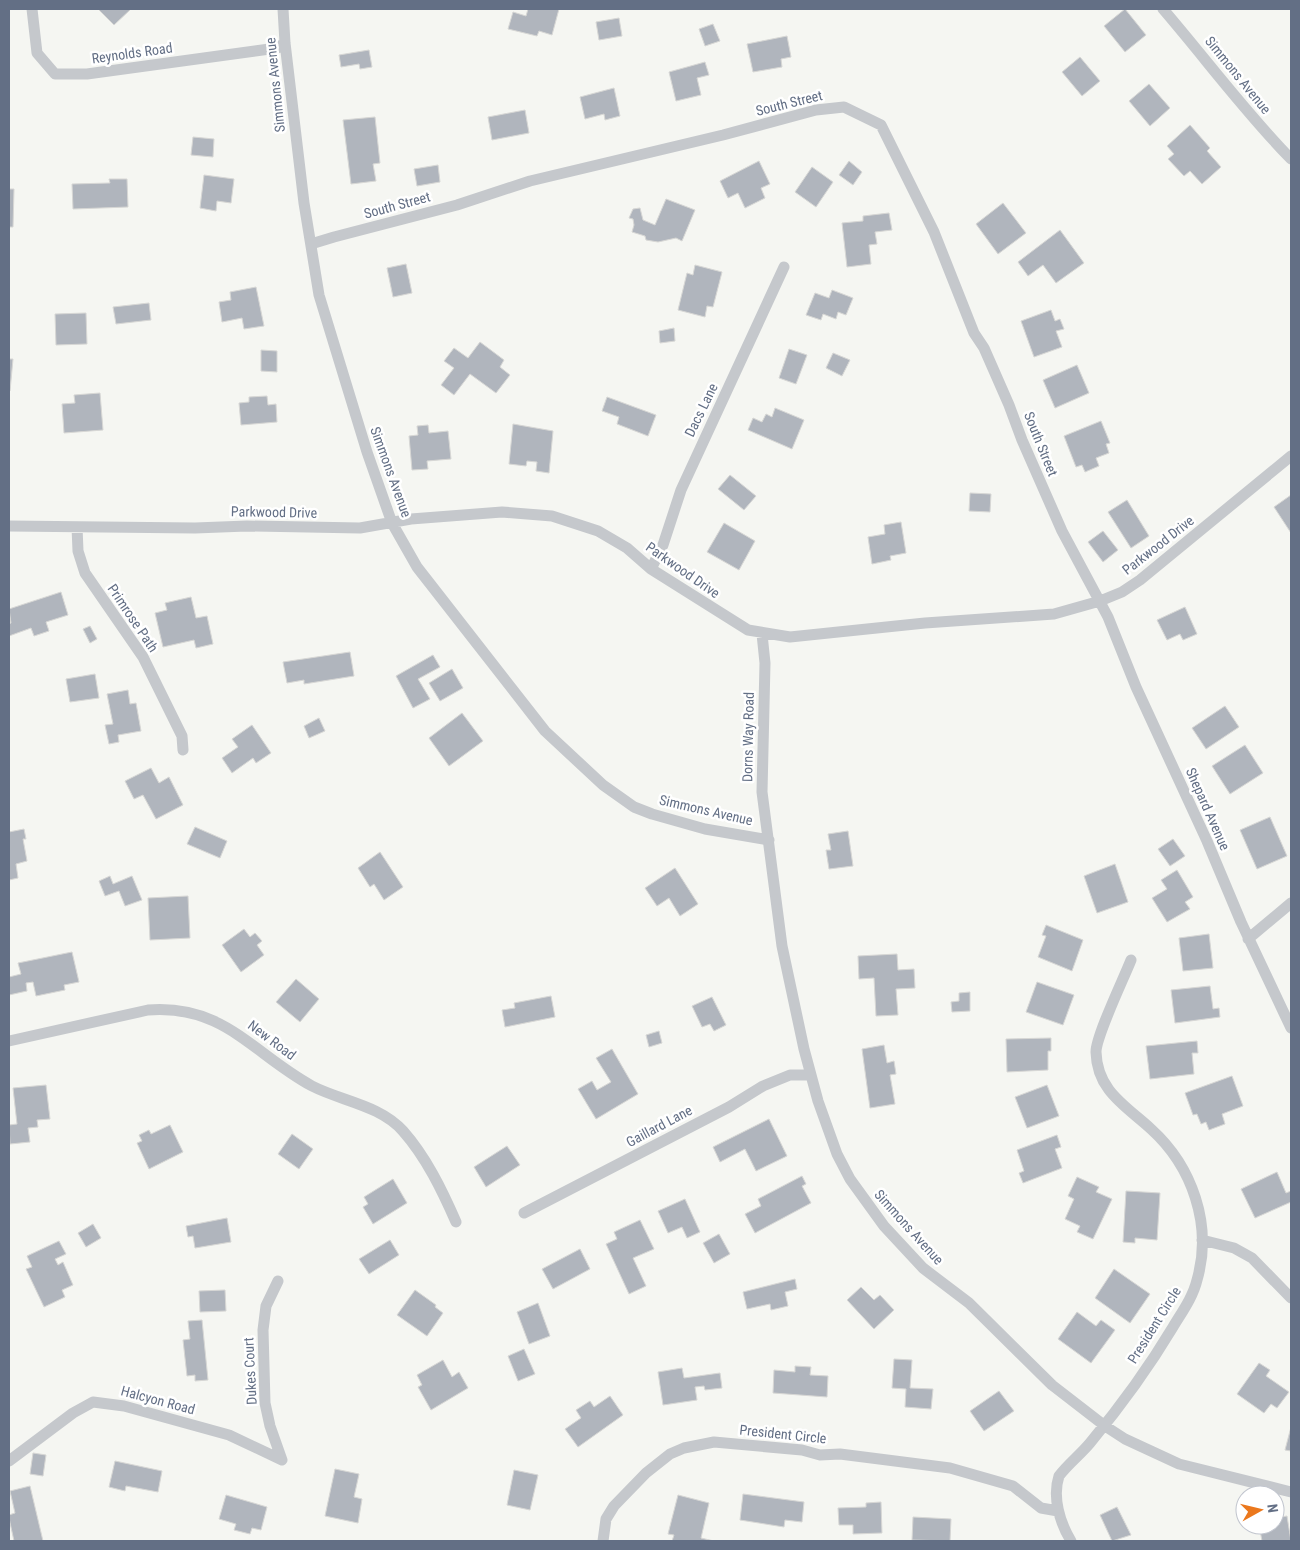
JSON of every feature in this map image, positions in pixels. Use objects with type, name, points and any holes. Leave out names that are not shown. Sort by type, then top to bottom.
[{"type":"street","name":"Reynolds Road","points":[[32,9],[37,53],[55,74],[87,74],[277,48],[285,43]]},
{"type":"street","name":"Simmons Avenue","points":[[283,9],[285,43],[304,203],[319,295],[366,452],[392,523],[417,567],[546,730],[602,785],[634,807],[652,814],[705,829],[769,840],[782,946],[810,1075],[837,1154],[866,1203],[884,1226],[923,1268],[969,1303],[1036,1370],[1105,1426],[1125,1439],[1180,1464],[1291,1492]]},
{"type":"street","name":"Simmons Avenue","points":[[1163,9],[1205,58],[1234,98],[1291,160]]},
{"type":"street","name":"South Street","points":[[311,244],[334,236],[457,205],[530,181],[723,135],[816,110],[844,107],[881,125],[890,140],[934,232],[974,333],[984,348],[1009,404],[1022,440],[1062,531],[1100,601]]},
{"type":"street","name":"Dacs Lane","points":[[651,569],[663,545],[681,490],[784,267]]},
{"type":"street","name":"Parkwood Drive","points":[[9,526],[360,528],[411,519],[502,512],[552,516],[598,531],[626,548],[651,569],[748,630],[762,634],[790,637],[925,623],[1054,614],[1100,601],[1122,592],[1140,580],[1291,456]]},
{"type":"street","name":"Primrose Path","points":[[78,527],[78,551],[85,573],[143,657],[179,730],[183,750]]},
{"type":"street","name":"Shepard Avenue","points":[[1100,601],[1248,939],[1291,1028]]},
{"type":"street","name":"Dorns Way Road","points":[[762,634],[765,663],[762,792],[769,840]]},
{"type":"street","points":[[1248,939],[1291,903]]},
{"type":"street","name":"President Circle","points":[[1071,1541],[1062,1527],[1058,1511],[1056,1484],[1059,1476],[1105,1426],[1162,1345],[1189,1301],[1197,1280],[1203,1250],[1200,1216],[1190,1179],[1174,1154],[1152,1130],[1114,1098],[1102,1077],[1096,1051],[1131,960]]},
{"type":"street","name":"New Road","points":[[9,1041],[148,1010],[163,1009],[194,1013],[222,1024],[249,1040],[287,1071],[307,1083],[370,1108],[403,1130],[440,1184],[456,1222]]},
{"type":"street","name":"Gaillard Lane","points":[[524,1214],[729,1107],[763,1086],[790,1075],[810,1075]]},
{"type":"street","points":[[1202,1240],[1234,1248],[1252,1258],[1291,1298]]},
{"type":"street","name":"Dukes Court","points":[[278,1281],[266,1306],[263,1330],[266,1403],[270,1426],[282,1460]]},
{"type":"street","name":"Halcyon Road","points":[[9,1461],[84,1405],[93,1402],[124,1406],[229,1435],[282,1460]]},
{"type":"street","name":"President Circle","points":[[603,1541],[606,1519],[614,1506],[646,1473],[670,1454],[684,1448],[714,1442],[802,1450],[820,1455],[840,1454],[950,1468],[1013,1486],[1041,1508],[1058,1511]]},
{"type":"building","points":[[98,9],[131,9],[114,25]]},
{"type":"building","points":[[528,9],[559,9],[552,35],[539,31],[537,36],[508,29],[513,12],[526,16]]},
{"type":"building","points":[[1125,9],[1146,35],[1125,52],[1104,26]]},
{"type":"building","points":[[619,18],[622,36],[599,40],[596,22]]},
{"type":"building","points":[[713,24],[720,41],[705,46],[699,29]]},
{"type":"building","points":[[787,36],[791,57],[781,59],[782,67],[753,72],[747,44]]},
{"type":"building","points":[[369,50],[372,67],[360,69],[359,64],[341,67],[339,55]]},
{"type":"building","points":[[1080,57],[1100,81],[1082,96],[1062,72]]},
{"type":"building","points":[[705,62],[709,75],[697,78],[701,95],[676,101],[669,72]]},
{"type":"building","points":[[1149,84],[1170,108],[1150,126],[1129,101]]},
{"type":"building","points":[[614,88],[620,116],[605,120],[604,114],[585,119],[580,97]]},
{"type":"building","points":[[525,110],[529,133],[492,140],[488,117]]},
{"type":"building","points":[[375,117],[380,163],[373,164],[376,181],[351,184],[343,120]]},
{"type":"building","points":[[1190,125],[1210,148],[1207,151],[1221,167],[1202,184],[1190,171],[1184,176],[1168,159],[1174,154],[1167,146]]},
{"type":"building","points":[[193,137],[214,139],[213,157],[191,155]]},
{"type":"building","points":[[759,161],[770,184],[761,188],[765,198],[745,208],[738,193],[728,198],[720,181]]},
{"type":"building","points":[[849,161],[862,172],[853,185],[839,175]]},
{"type":"building","points":[[438,165],[440,182],[417,186],[414,169]]},
{"type":"building","points":[[812,167],[833,182],[816,207],[795,192]]},
{"type":"building","points":[[204,175],[234,179],[231,203],[217,201],[216,211],[200,208]]},
{"type":"building","points":[[109,179],[127,179],[128,207],[73,209],[72,184],[110,183]]},
{"type":"building","points":[[9,189],[14,189],[13,227],[9,227]]},
{"type":"building","points":[[666,199],[695,210],[682,241],[676,238],[658,242],[646,240],[645,236],[632,232],[633,219],[629,218],[633,209],[640,208],[643,220],[655,225]]},
{"type":"building","points":[[1003,203],[1026,233],[998,254],[976,224]]},
{"type":"building","points":[[889,213],[892,230],[875,232],[877,244],[869,245],[871,264],[847,267],[842,223],[863,221],[863,216]]},
{"type":"building","points":[[1060,230],[1084,263],[1056,283],[1043,265],[1028,276],[1018,262]]},
{"type":"building","points":[[406,264],[412,293],[393,297],[387,268]]},
{"type":"building","points":[[695,265],[722,272],[713,307],[707,306],[705,317],[678,310],[687,273],[693,275]]},
{"type":"building","points":[[256,287],[264,326],[244,329],[242,318],[222,322],[219,302],[231,300],[230,292]]},
{"type":"building","points":[[832,290],[853,298],[846,315],[838,312],[836,319],[823,314],[821,320],[806,315],[815,293],[829,298]]},
{"type":"building","points":[[149,303],[151,320],[116,324],[113,307]]},
{"type":"building","points":[[1051,310],[1055,321],[1060,319],[1064,329],[1056,331],[1062,347],[1034,357],[1021,321]]},
{"type":"building","points":[[86,313],[87,344],[56,345],[55,314]]},
{"type":"building","points":[[674,328],[675,341],[660,343],[659,331]]},
{"type":"building","points":[[480,342],[504,360],[500,367],[510,375],[496,393],[470,374],[454,395],[441,385],[454,368],[444,361],[454,348],[468,358]]},
{"type":"building","points":[[789,349],[807,355],[796,384],[779,378]]},
{"type":"building","points":[[261,350],[277,351],[277,372],[261,371]]},
{"type":"building","points":[[833,353],[850,360],[842,376],[826,368]]},
{"type":"building","points":[[9,359],[13,359],[10,391],[9,391]]},
{"type":"building","points":[[1077,365],[1089,393],[1055,408],[1043,380]]},
{"type":"building","points":[[100,393],[103,430],[64,433],[62,404],[75,403],[74,395]]},
{"type":"building","points":[[267,396],[268,405],[276,404],[277,422],[241,425],[239,403],[249,402],[249,397]]},
{"type":"building","points":[[607,397],[656,415],[648,436],[617,424],[619,417],[602,411]]},
{"type":"building","points":[[775,408],[804,420],[792,449],[748,430],[753,418],[762,422],[766,414],[772,417]]},
{"type":"building","points":[[1101,421],[1110,443],[1106,444],[1109,453],[1096,458],[1099,466],[1085,472],[1082,465],[1076,467],[1064,436]]},
{"type":"building","points":[[513,424],[553,431],[549,473],[536,471],[537,462],[527,461],[526,466],[509,464]]},
{"type":"building","points":[[428,425],[429,433],[448,431],[451,459],[427,461],[428,469],[412,470],[409,436],[418,435],[417,426]]},
{"type":"building","points":[[730,475],[756,496],[744,510],[718,489]]},
{"type":"building","points":[[970,493],[991,494],[990,512],[969,511]]},
{"type":"building","points":[[1291,495],[1291,533],[1274,507]]},
{"type":"building","points":[[1127,500],[1149,536],[1131,548],[1108,512]]},
{"type":"building","points":[[901,522],[906,553],[890,556],[891,560],[872,564],[868,537],[885,534],[884,525]]},
{"type":"building","points":[[724,523],[755,541],[739,570],[707,552]]},
{"type":"building","points":[[1103,531],[1118,550],[1103,562],[1088,542]]},
{"type":"building","points":[[61,592],[68,615],[46,622],[49,631],[34,636],[31,628],[9,636],[9,624],[11,623],[9,609]]},
{"type":"building","points":[[191,597],[196,618],[207,616],[213,644],[196,648],[194,640],[163,647],[155,613],[167,610],[165,603]]},
{"type":"building","points":[[1185,607],[1197,634],[1183,640],[1180,634],[1167,640],[1157,620]]},
{"type":"building","points":[[90,626],[97,639],[90,643],[83,629]]},
{"type":"building","points":[[350,652],[354,676],[304,684],[304,680],[287,683],[283,662]]},
{"type":"building","points":[[433,655],[440,667],[418,679],[430,699],[413,708],[396,676]]},
{"type":"building","points":[[452,669],[463,688],[440,701],[429,683]]},
{"type":"building","points":[[95,674],[99,698],[70,702],[66,679]]},
{"type":"building","points":[[128,690],[130,704],[136,703],[141,731],[118,735],[119,742],[109,744],[105,725],[113,724],[107,694]]},
{"type":"building","points":[[1225,706],[1239,727],[1206,749],[1192,728]]},
{"type":"building","points":[[462,713],[483,741],[449,766],[429,738]]},
{"type":"building","points":[[319,718],[325,731],[309,738],[304,726]]},
{"type":"building","points":[[252,725],[271,753],[256,763],[253,758],[232,773],[222,758],[238,747],[232,739]]},
{"type":"building","points":[[1245,745],[1263,773],[1230,794],[1212,766]]},
{"type":"building","points":[[151,768],[159,783],[169,777],[183,805],[156,819],[143,795],[134,799],[125,781]]},
{"type":"building","points":[[1270,817],[1287,856],[1257,869],[1240,830]]},
{"type":"building","points":[[195,827],[227,841],[220,858],[187,844]]},
{"type":"building","points":[[24,829],[26,839],[23,839],[27,861],[16,864],[18,878],[9,880],[9,832]]},
{"type":"building","points":[[848,831],[853,866],[829,869],[826,850],[831,850],[828,834]]},
{"type":"building","points":[[1173,839],[1185,856],[1170,866],[1158,849]]},
{"type":"building","points":[[380,852],[403,887],[384,900],[374,884],[370,887],[358,868]]},
{"type":"building","points":[[1115,864],[1128,902],[1097,913],[1084,876]]},
{"type":"building","points":[[675,868],[698,904],[680,916],[669,898],[657,906],[645,888]]},
{"type":"building","points":[[1177,870],[1193,897],[1185,902],[1190,909],[1167,922],[1152,898],[1167,889],[1161,880]]},
{"type":"building","points":[[110,876],[113,884],[132,876],[142,900],[125,906],[119,891],[105,896],[99,881]]},
{"type":"building","points":[[188,896],[190,938],[150,940],[148,898]]},
{"type":"building","points":[[1046,925],[1083,940],[1072,971],[1038,957],[1046,936],[1042,935]]},
{"type":"building","points":[[244,929],[250,937],[255,933],[262,941],[257,945],[264,955],[241,972],[222,945]]},
{"type":"building","points":[[1209,934],[1213,968],[1183,971],[1179,938]]},
{"type":"building","points":[[72,952],[79,982],[64,985],[65,990],[36,996],[33,982],[26,983],[27,991],[9,995],[9,977],[21,974],[18,963]]},
{"type":"building","points":[[897,954],[898,970],[914,969],[915,988],[896,989],[898,1015],[876,1016],[874,978],[859,979],[858,956]]},
{"type":"building","points":[[296,979],[319,999],[300,1022],[276,1002]]},
{"type":"building","points":[[1037,982],[1074,995],[1063,1025],[1026,1012]]},
{"type":"building","points":[[1210,986],[1213,1009],[1219,1008],[1220,1017],[1175,1023],[1171,990]]},
{"type":"building","points":[[970,992],[970,1011],[952,1012],[951,1002],[959,1001],[959,993]]},
{"type":"building","points":[[551,996],[555,1017],[505,1027],[502,1010],[515,1008],[514,1003]]},
{"type":"building","points":[[712,997],[726,1025],[714,1031],[710,1024],[702,1027],[692,1006]]},
{"type":"building","points":[[659,1031],[662,1043],[649,1047],[646,1035]]},
{"type":"building","points":[[1051,1038],[1051,1051],[1048,1051],[1048,1070],[1007,1072],[1006,1039]]},
{"type":"building","points":[[1197,1041],[1198,1053],[1192,1053],[1194,1074],[1150,1079],[1146,1046]]},
{"type":"building","points":[[884,1045],[887,1063],[894,1061],[896,1074],[890,1075],[895,1104],[870,1108],[862,1049]]},
{"type":"building","points":[[612,1049],[638,1094],[596,1119],[578,1089],[592,1081],[597,1090],[611,1082],[596,1058]]},
{"type":"building","points":[[1232,1076],[1243,1106],[1222,1114],[1225,1124],[1209,1130],[1206,1122],[1201,1124],[1197,1114],[1193,1115],[1185,1093]]},
{"type":"building","points":[[46,1085],[50,1119],[37,1120],[38,1127],[28,1128],[30,1142],[10,1144],[9,1125],[17,1124],[13,1088]]},
{"type":"building","points":[[1047,1085],[1059,1116],[1027,1128],[1015,1097]]},
{"type":"building","points":[[769,1119],[787,1156],[756,1171],[745,1149],[720,1162],[713,1147]]},
{"type":"building","points":[[170,1125],[183,1152],[149,1169],[137,1143],[142,1141],[139,1135],[149,1130],[151,1134]]},
{"type":"building","points":[[292,1134],[313,1149],[299,1169],[278,1154]]},
{"type":"building","points":[[1057,1135],[1061,1147],[1055,1149],[1062,1168],[1023,1183],[1019,1173],[1024,1171],[1017,1150]]},
{"type":"building","points":[[507,1146],[520,1165],[486,1187],[474,1167]]},
{"type":"building","points":[[1277,1172],[1286,1193],[1291,1191],[1291,1202],[1255,1218],[1241,1189]]},
{"type":"building","points":[[802,1176],[806,1184],[802,1186],[811,1203],[755,1233],[745,1214],[761,1206],[758,1199]]},
{"type":"building","points":[[1077,1177],[1099,1187],[1096,1192],[1112,1199],[1093,1239],[1077,1232],[1080,1226],[1065,1219],[1074,1199],[1068,1196]]},
{"type":"building","points":[[393,1179],[407,1203],[373,1224],[363,1207],[368,1204],[364,1197]]},
{"type":"building","points":[[1126,1191],[1160,1193],[1157,1240],[1135,1238],[1135,1243],[1123,1242]]},
{"type":"building","points":[[685,1199],[700,1232],[687,1238],[682,1227],[668,1233],[658,1211]]},
{"type":"building","points":[[227,1218],[231,1242],[195,1248],[193,1236],[188,1237],[186,1226]]},
{"type":"building","points":[[640,1220],[654,1249],[633,1258],[646,1286],[629,1294],[606,1244],[617,1239],[614,1232]]},
{"type":"building","points":[[93,1224],[101,1238],[86,1247],[78,1233]]},
{"type":"building","points":[[719,1234],[730,1254],[714,1263],[703,1243]]},
{"type":"building","points":[[390,1240],[399,1255],[369,1274],[359,1259]]},
{"type":"building","points":[[59,1241],[66,1254],[55,1259],[58,1265],[63,1262],[73,1285],[62,1290],[65,1297],[44,1307],[26,1269],[32,1267],[27,1256]]},
{"type":"building","points":[[580,1249],[590,1269],[553,1289],[542,1269]]},
{"type":"building","points":[[1114,1269],[1150,1294],[1130,1323],[1095,1298]]},
{"type":"building","points":[[795,1279],[797,1289],[785,1292],[788,1306],[771,1310],[770,1304],[747,1309],[743,1292]]},
{"type":"building","points":[[861,1287],[874,1300],[880,1295],[894,1310],[874,1329],[847,1300]]},
{"type":"building","points":[[225,1290],[226,1311],[200,1312],[199,1291]]},
{"type":"building","points":[[415,1290],[436,1305],[435,1307],[443,1313],[427,1336],[397,1315]]},
{"type":"building","points":[[538,1303],[550,1336],[529,1344],[517,1312]]},
{"type":"building","points":[[1077,1312],[1096,1326],[1101,1320],[1115,1330],[1091,1363],[1058,1339]]},
{"type":"building","points":[[202,1320],[208,1380],[195,1381],[195,1375],[187,1376],[183,1340],[190,1339],[188,1321]]},
{"type":"building","points":[[524,1349],[535,1374],[518,1381],[508,1356]]},
{"type":"building","points":[[894,1359],[912,1360],[910,1388],[933,1389],[931,1409],[905,1407],[906,1389],[892,1388]]},
{"type":"building","points":[[443,1360],[452,1377],[459,1372],[468,1388],[431,1410],[418,1387],[422,1385],[417,1375]]},
{"type":"building","points":[[1259,1363],[1270,1370],[1266,1376],[1289,1392],[1277,1408],[1271,1404],[1264,1413],[1237,1394]]},
{"type":"building","points":[[795,1366],[811,1367],[810,1375],[828,1376],[827,1397],[773,1393],[774,1370],[795,1372]]},
{"type":"building","points":[[682,1368],[684,1378],[720,1373],[722,1388],[705,1390],[704,1386],[695,1387],[697,1400],[663,1405],[658,1372]]},
{"type":"building","points":[[999,1391],[1014,1411],[984,1431],[970,1411]]},
{"type":"building","points":[[610,1396],[623,1415],[578,1447],[565,1429],[581,1418],[576,1410],[590,1401],[594,1407]]},
{"type":"building","points":[[1291,1427],[1291,1451],[1285,1450]]},
{"type":"building","points":[[33,1453],[46,1455],[43,1476],[30,1474]]},
{"type":"building","points":[[115,1461],[162,1471],[158,1492],[126,1486],[125,1491],[109,1487]]},
{"type":"building","points":[[335,1469],[359,1474],[354,1497],[362,1499],[358,1523],[325,1516]]},
{"type":"building","points":[[514,1470],[538,1475],[530,1510],[507,1505]]},
{"type":"building","points":[[30,1486],[43,1541],[14,1541],[9,1515],[15,1513],[10,1491]]},
{"type":"building","points":[[743,1494],[804,1502],[802,1522],[785,1520],[784,1527],[740,1520]]},
{"type":"building","points":[[226,1495],[267,1507],[261,1530],[252,1528],[250,1534],[234,1530],[236,1524],[219,1519]]},
{"type":"building","points":[[678,1495],[709,1503],[701,1538],[714,1541],[672,1541],[674,1535],[668,1534]]},
{"type":"building","points":[[881,1502],[882,1533],[853,1534],[853,1525],[839,1525],[838,1508],[866,1507],[866,1503]]},
{"type":"building","points":[[1117,1507],[1131,1535],[1112,1541],[1100,1515]]},
{"type":"building","points":[[1285,1516],[1287,1516],[1291,1541],[1262,1541],[1261,1535],[1285,1535]]},
{"type":"building","points":[[913,1517],[951,1519],[950,1541],[912,1540]]}]
